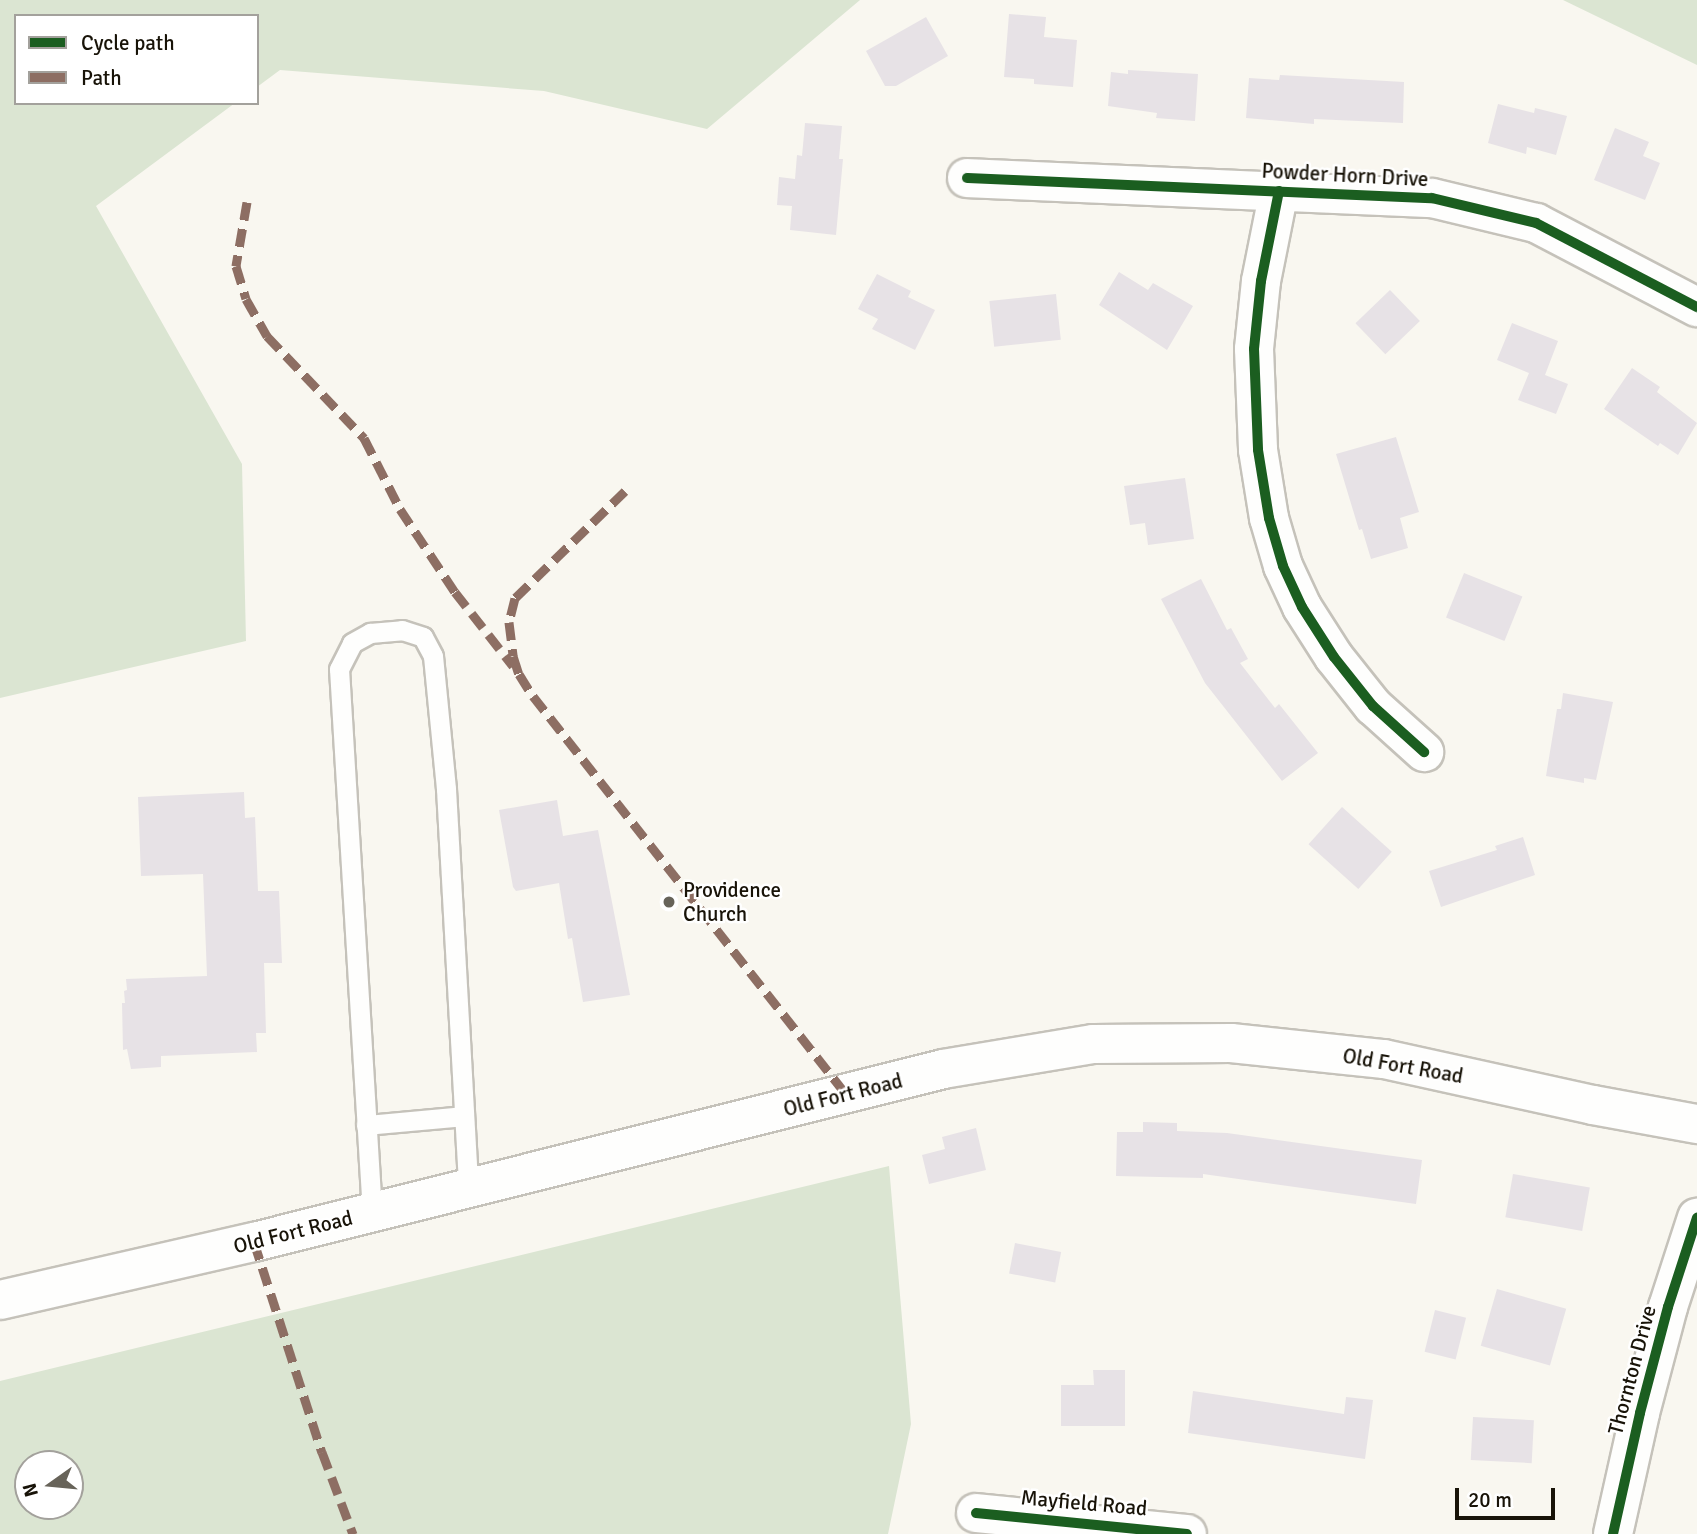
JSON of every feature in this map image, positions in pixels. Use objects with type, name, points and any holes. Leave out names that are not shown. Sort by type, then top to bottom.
[{"type":"street","name":"Powder Horn Drive","points":[[967,178],[1432,198],[1536,223],[1697,307]]},
{"type":"street","points":[[1279,191],[1261,281],[1254,349],[1258,450],[1269,518],[1283,565],[1298,597],[1334,657],[1373,706],[1424,752]]},
{"type":"street","name":"Old Fort Road","points":[[0,1300],[372,1213],[943,1069],[1093,1044],[1231,1044],[1384,1059],[1593,1105],[1697,1124]]},
{"type":"street","name":"Thornton Drive","points":[[1612,1534],[1647,1386],[1697,1218]]},
{"type":"street","name":"Mayfield Road","points":[[976,1513],[1187,1534]]},
{"type":"lane","points":[[372,1213],[338,669],[352,643],[370,633],[402,630],[423,637],[433,656],[446,789],[467,1188]]},
{"type":"lane","points":[[366,1125],[464,1116]]},
{"type":"green space","points":[[0,0],[860,0],[707,129],[544,91],[280,70],[259,86],[259,14],[14,14],[14,105],[232,105],[96,206],[242,464],[246,641],[0,698]]},
{"type":"green space","points":[[1563,0],[1697,0],[1697,65]]},
{"type":"green space","points":[[889,1166],[911,1424],[888,1534],[0,1534],[0,1381]]},
{"type":"building","points":[[1009,14],[1046,17],[1044,37],[1077,40],[1073,87],[1034,84],[1034,79],[1004,77]]},
{"type":"building","points":[[926,17],[948,56],[896,86],[885,86],[866,51]]},
{"type":"building","points":[[1128,70],[1198,74],[1195,121],[1156,118],[1157,113],[1108,106],[1111,72],[1128,74]]},
{"type":"building","points":[[1280,75],[1404,82],[1403,123],[1314,119],[1314,124],[1246,118],[1249,78],[1279,80]]},
{"type":"building","points":[[1498,104],[1534,113],[1535,108],[1567,116],[1556,155],[1527,147],[1526,154],[1488,143]]},
{"type":"building","points":[[805,123],[842,126],[839,159],[843,159],[836,235],[790,230],[792,206],[777,205],[779,177],[795,179],[797,155],[802,156]]},
{"type":"building","points":[[1615,128],[1649,142],[1643,156],[1660,163],[1645,200],[1594,180]]},
{"type":"building","points":[[1119,272],[1148,290],[1153,283],[1193,306],[1167,350],[1099,305]]},
{"type":"building","points":[[877,274],[911,291],[908,297],[935,310],[915,350],[872,329],[878,319],[858,309]]},
{"type":"building","points":[[1390,290],[1420,321],[1385,354],[1355,323]]},
{"type":"building","points":[[1056,294],[1061,340],[994,347],[989,301]]},
{"type":"building","points":[[1512,323],[1558,341],[1545,375],[1568,384],[1556,414],[1518,400],[1529,373],[1497,360]]},
{"type":"building","points":[[1632,368],[1660,387],[1657,392],[1697,423],[1678,455],[1660,443],[1658,446],[1604,409]]},
{"type":"building","points":[[1396,437],[1419,512],[1400,518],[1408,548],[1371,559],[1362,529],[1359,530],[1336,454]]},
{"type":"building","points":[[1185,478],[1194,539],[1148,545],[1145,523],[1130,525],[1124,486]]},
{"type":"building","points":[[1464,573],[1522,597],[1504,641],[1446,618]]},
{"type":"building","points":[[1201,579],[1227,630],[1231,628],[1248,659],[1240,663],[1275,708],[1279,704],[1318,753],[1282,781],[1205,683],[1161,599]]},
{"type":"building","points":[[1563,693],[1613,702],[1596,780],[1584,778],[1584,783],[1546,776],[1557,709],[1561,709]]},
{"type":"building","points":[[244,792],[245,818],[255,817],[258,891],[279,891],[282,963],[264,963],[266,1033],[256,1033],[257,1052],[161,1056],[161,1067],[131,1069],[127,1049],[123,1050],[122,1003],[125,1003],[126,979],[207,976],[203,874],[141,876],[138,797]]},
{"type":"building","points":[[557,800],[563,836],[598,830],[630,995],[583,1002],[572,938],[568,939],[559,883],[516,891],[513,887],[499,810]]},
{"type":"building","points":[[1342,807],[1392,852],[1358,889],[1309,844]]},
{"type":"building","points":[[1523,837],[1535,875],[1441,907],[1429,871],[1497,850],[1495,846]]},
{"type":"building","points":[[1143,1122],[1177,1123],[1177,1131],[1227,1133],[1422,1160],[1416,1204],[1203,1174],[1203,1178],[1116,1176],[1117,1132],[1143,1132]]},
{"type":"building","points":[[976,1128],[986,1170],[929,1184],[922,1155],[945,1149],[942,1137]]},
{"type":"building","points":[[1513,1174],[1590,1188],[1582,1231],[1505,1217]]},
{"type":"building","points":[[1015,1243],[1061,1252],[1055,1282],[1009,1273]]},
{"type":"building","points":[[1497,1289],[1566,1309],[1550,1366],[1481,1346]]},
{"type":"building","points":[[1435,1310],[1466,1318],[1456,1359],[1425,1352]]},
{"type":"building","points":[[1093,1370],[1125,1370],[1125,1426],[1061,1426],[1061,1385],[1094,1385]]},
{"type":"building","points":[[1193,1391],[1344,1414],[1346,1397],[1373,1400],[1365,1459],[1188,1433]]},
{"type":"building","points":[[1473,1417],[1534,1420],[1532,1463],[1471,1460]]},
{"type":"marked path","points":[[247,202],[236,266],[246,299],[267,336],[364,438],[400,509],[455,592],[513,666]]},
{"type":"marked path","points":[[625,491],[515,598],[509,622],[513,656],[519,674],[533,696],[846,1094]]},
{"type":"marked path","points":[[254,1242],[322,1452],[353,1534]]},
{"type":"cycle path","points":[[967,178],[1432,198],[1536,223],[1697,307]]},
{"type":"cycle path","points":[[1279,191],[1261,281],[1254,349],[1258,450],[1269,518],[1283,566],[1302,607],[1334,657],[1373,706],[1424,752]]},
{"type":"cycle path","points":[[1613,1534],[1640,1413],[1668,1307],[1697,1218]]},
{"type":"cycle path","points":[[976,1513],[1187,1534]]},
{"type":"place","name":"Providence Church","points":[[669,902]]}]
